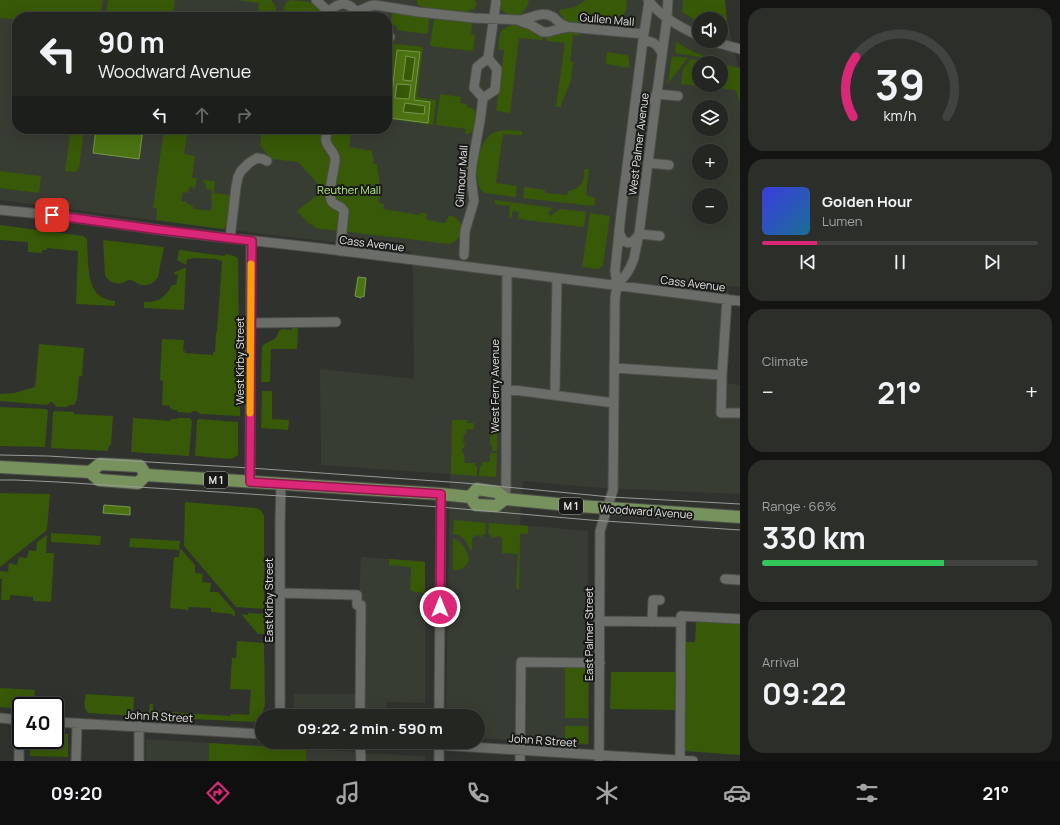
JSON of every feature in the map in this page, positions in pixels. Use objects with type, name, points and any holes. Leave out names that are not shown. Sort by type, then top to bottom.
[{"type":"main road","name":"Woodward Avenue","points":[[90,472],[100,464],[140,466],[146,475]]},
{"type":"main road","name":"Woodward Avenue","points":[[0,468],[90,472],[99,480],[138,483],[146,475],[441,494],[470,497],[476,505],[496,506],[505,499],[607,509],[740,517]]},
{"type":"street","name":"Gullen Mall","points":[[316,0],[327,12]]},
{"type":"street","name":"West Palmer Avenue","points":[[617,286],[631,266],[639,234],[667,18],[668,0]]},
{"type":"street","name":"West Palmer Avenue","points":[[607,509],[613,490],[615,298],[617,286],[615,271],[648,1]]},
{"type":"street","points":[[648,1],[667,18],[692,33]]},
{"type":"street","name":"Gullen Mall","points":[[330,12],[334,7],[345,2],[354,12]]},
{"type":"street","points":[[488,58],[497,69],[495,90],[483,98],[474,88],[477,67],[488,58],[496,2]]},
{"type":"street","name":"Gullen Mall","points":[[360,12],[375,5],[433,14],[494,19],[525,20],[538,14],[544,14],[552,16],[558,23],[568,27],[643,37]]},
{"type":"street","name":"Gullen Mall","points":[[519,20],[544,32],[568,27]]},
{"type":"street","points":[[643,37],[657,45],[662,53]]},
{"type":"street","points":[[728,46],[740,49]]},
{"type":"street","points":[[636,97],[678,96]]},
{"type":"street","name":"Gilmour Mall","points":[[464,256],[465,231],[474,201],[471,178],[472,165],[483,98]]},
{"type":"street","points":[[326,134],[326,142],[333,152],[335,160],[330,192],[331,198],[334,204],[341,207],[344,211],[340,251]]},
{"type":"street","points":[[230,238],[238,177],[249,162],[257,158],[267,161]]},
{"type":"street","points":[[648,163],[669,165]]},
{"type":"street","name":"Cass Avenue","points":[[0,210],[59,216],[153,229],[740,301]]},
{"type":"street","points":[[619,229],[622,239],[624,242],[628,243],[634,241],[639,234],[660,236]]},
{"type":"street","name":"West Kirby Street","points":[[250,482],[252,241]]},
{"type":"street","name":"West Ferry Avenue","points":[[505,499],[507,272]]},
{"type":"street","points":[[555,388],[558,278]]},
{"type":"street","points":[[727,299],[721,413],[740,413]]},
{"type":"street","points":[[251,323],[336,322]]},
{"type":"street","points":[[614,368],[722,375]]},
{"type":"street","points":[[506,390],[614,403]]},
{"type":"street","name":"East Kirby Street","points":[[280,709],[281,484]]},
{"type":"street","points":[[439,709],[441,494]]},
{"type":"street","name":"East Palmer Street","points":[[599,758],[600,531],[607,509]]},
{"type":"street","points":[[725,579],[740,580]]},
{"type":"street","points":[[280,593],[357,595],[357,605],[361,605],[360,709]]},
{"type":"street","points":[[652,622],[653,600],[660,600]]},
{"type":"street","points":[[680,761],[681,616],[740,619]]},
{"type":"street","points":[[599,621],[681,622]]},
{"type":"street","points":[[520,761],[521,662],[600,663]]},
{"type":"street","points":[[0,718],[12,719]]},
{"type":"street","name":"John R Street","points":[[64,722],[255,734]]},
{"type":"street","points":[[76,723],[76,761]]},
{"type":"street","points":[[138,761],[139,726]]},
{"type":"street","name":"John R Street","points":[[485,747],[599,758],[693,761]]},
{"type":"street","points":[[19,749],[19,761]]},
{"type":"street","points":[[360,749],[361,761]]},
{"type":"street","points":[[439,749],[439,761]]},
{"type":"shaded area","points":[[0,0],[722,0],[725,12],[692,12],[692,48],[728,48],[728,25],[740,75],[740,287],[728,286],[726,383],[740,385],[740,494],[602,488],[523,481],[520,525],[588,531],[589,745],[485,738],[485,709],[446,709],[450,474],[321,465],[320,369],[414,379],[413,276],[411,251],[222,229],[0,200]]},
{"type":"shaded area","points":[[397,50],[420,52],[414,100],[430,102],[428,123],[392,118],[392,92]],"holes":[[[406,56],[415,58],[412,81],[403,80]],[[397,84],[411,85],[409,99],[395,98]],[[405,103],[425,106],[424,114],[403,112]]]},
{"type":"shaded area","points":[[95,134],[142,134],[139,159],[93,153]]},
{"type":"shaded area","points":[[358,277],[366,278],[364,297],[362,296],[361,298],[355,296]]},
{"type":"shaded area","points":[[104,505],[130,507],[130,515],[103,513]]},
{"type":"shaded area","points":[[361,557],[425,561],[425,703],[387,702],[386,709],[363,709],[364,600],[359,600]]},
{"type":"shaded area","points":[[294,694],[355,694],[355,709],[294,709]]},
{"type":"shaded area","points":[[146,739],[255,746],[255,749],[310,749],[359,752],[359,761],[146,761]]},
{"type":"shaded area","points":[[363,753],[425,756],[425,761],[363,761]]},
{"type":"green space","points":[[0,0],[103,0],[101,12],[12,12],[12,19],[0,18]]},
{"type":"green space","points":[[108,0],[175,0],[174,12],[107,12]]},
{"type":"green space","points":[[236,0],[271,0],[276,8],[276,12],[258,12],[259,3]]},
{"type":"green space","points":[[290,0],[316,3],[322,12],[284,12],[285,4]]},
{"type":"green space","points":[[417,0],[474,0],[476,1],[476,5],[474,10],[470,9],[467,13],[422,7],[417,4]]},
{"type":"green space","points":[[498,0],[529,0],[524,11],[518,15],[511,16],[499,8]]},
{"type":"green space","points":[[586,0],[626,0],[627,5],[625,13],[619,20],[610,25],[604,26],[590,26],[572,23],[564,19],[559,11],[575,7]]},
{"type":"green space","points":[[683,0],[725,0],[726,12],[692,12],[692,18],[682,12]]},
{"type":"green space","points":[[395,12],[428,17],[428,32],[425,34],[397,30],[397,26],[392,25],[392,14]]},
{"type":"green space","points":[[436,18],[472,23],[471,34],[475,35],[473,51],[430,46],[434,20]]},
{"type":"green space","points":[[520,24],[541,34],[542,40],[519,38],[510,113],[496,111],[504,50],[498,49],[500,33],[506,27]]},
{"type":"green space","points":[[567,31],[580,32],[579,36],[573,35],[570,61],[573,62],[571,81],[561,107],[556,107],[565,43],[547,41],[546,38],[548,36]]},
{"type":"green space","points":[[676,42],[704,56],[693,56],[675,53]]},
{"type":"green space","points":[[392,43],[423,47],[417,97],[436,100],[433,125],[392,120]]},
{"type":"green space","points":[[607,52],[627,55],[629,59],[629,68],[606,64]]},
{"type":"green space","points":[[673,56],[688,58],[668,83],[671,61]]},
{"type":"green space","points":[[692,59],[692,85],[681,84],[683,69]]},
{"type":"green space","points":[[728,65],[740,68],[740,102],[736,90],[728,89]]},
{"type":"green space","points":[[440,94],[461,97],[460,103],[467,104],[467,107],[476,112],[478,120],[475,129],[472,132],[465,134],[466,129],[436,125]]},
{"type":"green space","points":[[504,130],[522,131],[522,135],[503,134],[496,183],[517,186],[516,197],[485,193],[480,188],[478,181],[477,168],[479,154],[484,142],[489,136]]},
{"type":"green space","points":[[70,134],[83,134],[79,168],[76,172],[65,171]]},
{"type":"green space","points":[[163,134],[187,134],[184,154],[195,156],[192,178],[197,178],[195,188],[189,188],[188,193],[183,192],[181,201],[187,202],[187,204],[193,206],[193,209],[211,211],[212,190],[206,189],[206,185],[202,180],[215,181],[214,193],[230,195],[227,224],[225,228],[222,229],[156,220],[157,208],[153,208]]},
{"type":"green space","name":"Reuther Mall","points":[[261,134],[350,134],[349,147],[373,151],[373,164],[377,164],[381,194],[378,202],[384,204],[383,209],[420,215],[420,213],[427,213],[426,218],[428,220],[444,223],[450,215],[457,219],[461,225],[462,228],[460,236],[454,242],[447,244],[314,228],[313,225],[309,224],[297,211],[316,196],[318,184],[298,162],[272,159],[260,145]]},
{"type":"green space","points":[[584,169],[589,169],[586,195],[595,198],[595,204],[593,206],[523,198],[524,187],[545,190],[545,193],[567,195],[568,191],[576,189],[583,181]]},
{"type":"green space","points":[[0,171],[41,176],[39,193],[0,188]]},
{"type":"green space","points":[[495,200],[553,208],[548,213],[551,216],[560,209],[586,212],[584,227],[518,219],[519,212],[513,211],[511,218],[509,218],[510,206],[495,204]]},
{"type":"green space","points":[[590,213],[610,216],[603,265],[599,269],[582,267]]},
{"type":"green space","points":[[0,225],[83,236],[87,239],[88,264],[90,278],[94,289],[97,294],[102,297],[115,301],[115,306],[76,304],[78,251],[47,248],[47,250],[42,250],[42,253],[28,252],[28,242],[0,240]]},
{"type":"green space","points":[[103,240],[164,247],[158,277],[152,283],[146,285],[131,280],[122,283],[115,283],[109,280],[105,275]]},
{"type":"green space","points":[[179,250],[225,256],[225,254],[234,256],[238,259],[240,416],[200,414],[196,411],[190,413],[177,412],[177,410],[172,410],[170,406],[162,405],[163,381],[160,380],[162,339],[184,340],[183,351],[185,351],[185,353],[213,355],[213,352],[215,352],[222,261],[217,259],[192,258],[187,259],[186,265],[177,260]]},
{"type":"green space","points":[[186,268],[184,310],[144,308],[144,302],[161,298],[167,293],[172,285],[176,285],[178,275],[174,274],[175,272]]},
{"type":"green space","points":[[292,328],[298,328],[297,349],[271,349],[270,382],[261,382],[263,345],[276,338],[279,331],[282,329],[292,330]]},
{"type":"green space","points":[[39,344],[84,348],[82,376],[79,376],[77,400],[74,405],[57,407],[52,402],[47,405],[0,401],[0,394],[14,393],[35,387]]},
{"type":"green space","points":[[262,391],[272,391],[272,419],[289,420],[288,430],[261,428]]},
{"type":"green space","points":[[0,407],[46,409],[48,411],[45,447],[0,446]]},
{"type":"green space","points":[[53,412],[74,412],[74,414],[113,416],[111,445],[109,445],[108,451],[51,448]]},
{"type":"green space","points":[[491,417],[497,417],[497,451],[492,451],[492,445],[490,445]]},
{"type":"green space","points":[[133,418],[171,421],[171,419],[177,418],[190,418],[192,421],[189,456],[131,452]]},
{"type":"green space","points":[[197,420],[238,422],[238,455],[231,459],[195,456]]},
{"type":"green space","points":[[452,420],[467,420],[467,423],[474,423],[474,429],[468,429],[464,435],[463,442],[465,443],[464,448],[462,448],[462,453],[464,453],[465,463],[475,463],[477,467],[477,476],[451,474]]},
{"type":"green space","points":[[490,453],[497,453],[496,477],[479,476],[482,462],[490,462]]},
{"type":"green space","points":[[0,493],[50,494],[47,530],[0,567]]},
{"type":"green space","points":[[185,502],[255,508],[262,512],[264,516],[264,609],[236,607],[184,546]]},
{"type":"green space","points":[[454,520],[486,523],[485,534],[482,535],[482,539],[477,535],[472,538],[472,551],[462,537],[453,534]]},
{"type":"green space","points":[[489,523],[528,526],[527,534],[520,534],[519,589],[516,589],[518,554],[502,553],[502,538],[499,536],[492,538],[488,534]]},
{"type":"green space","points":[[51,533],[101,536],[100,545],[51,542]]},
{"type":"green space","points":[[47,535],[46,553],[54,553],[51,602],[33,601],[33,597],[10,595],[10,600],[1,600],[2,579],[0,579],[0,571],[8,572],[9,563],[17,565],[19,557],[27,558],[29,550],[36,551],[37,542]]},
{"type":"green space","points":[[130,538],[180,541],[179,550],[129,547]]},
{"type":"green space","points":[[453,538],[461,543],[468,556],[467,565],[458,570],[453,570]]},
{"type":"green space","points":[[180,548],[195,565],[195,573],[203,574],[202,582],[211,583],[210,592],[218,592],[235,612],[235,616],[232,614],[211,612],[211,608],[189,607],[188,610],[170,608],[174,557],[179,557]]},
{"type":"green space","points":[[389,559],[425,562],[425,593],[410,590],[411,567],[389,565]]},
{"type":"green space","points":[[248,613],[264,614],[264,634],[258,634],[241,614],[248,615]]},
{"type":"green space","points":[[696,620],[740,622],[740,755],[684,751],[684,642],[695,642]]},
{"type":"green space","points":[[237,641],[264,643],[265,705],[264,709],[255,709],[255,722],[148,717],[150,704],[153,704],[153,711],[231,716],[231,714],[249,715],[251,690],[230,689],[232,658],[236,658]]},
{"type":"green space","points":[[565,664],[589,666],[588,718],[565,718]]},
{"type":"green space","points":[[611,672],[675,672],[675,710],[610,709]]},
{"type":"green space","points":[[0,688],[35,690],[35,697],[12,697],[12,708],[0,707]]},
{"type":"green space","points":[[86,694],[134,697],[133,716],[89,713],[85,709]]},
{"type":"green space","points":[[565,726],[588,726],[588,744],[565,742]]},
{"type":"green space","points":[[64,734],[68,734],[68,757],[30,756],[30,749],[64,749]]},
{"type":"green space","points":[[209,743],[255,746],[255,749],[306,750],[306,761],[209,761]]},
{"type":"tram line","points":[[0,455],[48,456],[250,468],[464,483],[611,497],[740,504]]},
{"type":"tram line","points":[[0,480],[58,482],[297,497],[740,530]]},
{"type":"slow traffic","points":[[250,413],[251,264]]},
{"type":"route","points":[[52,215],[252,241],[250,482],[441,494],[440,607]]}]
